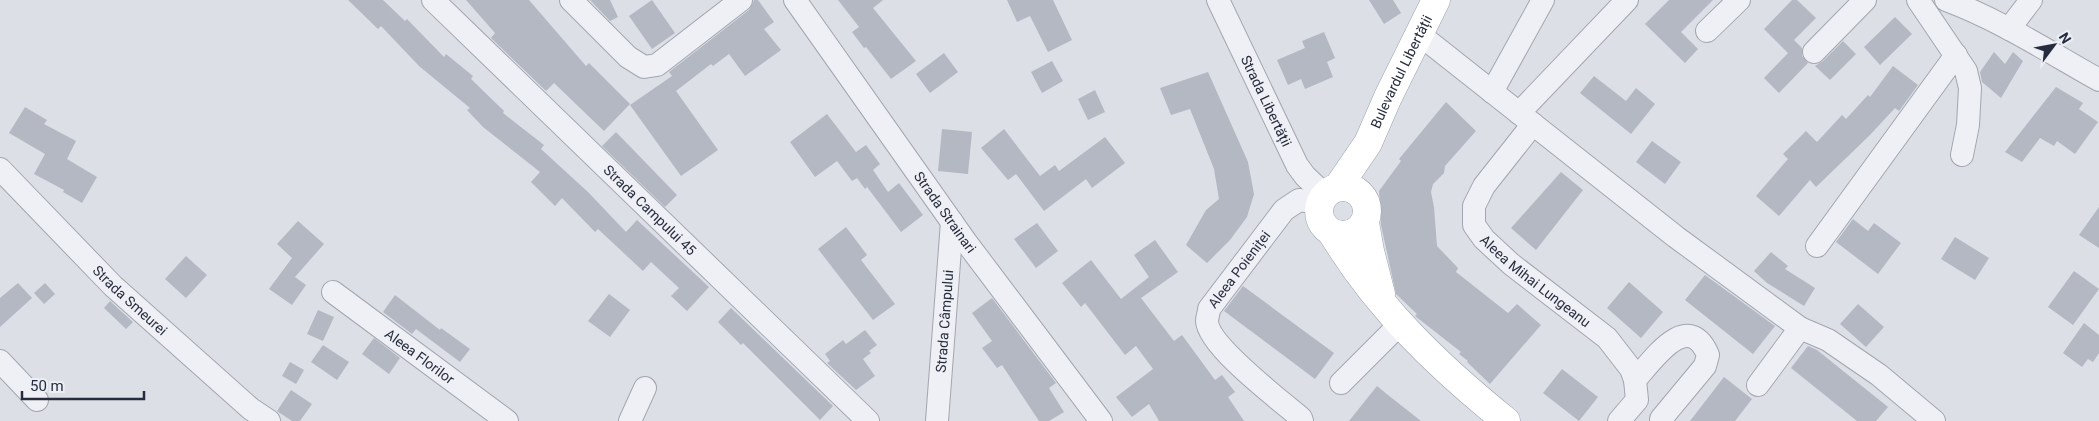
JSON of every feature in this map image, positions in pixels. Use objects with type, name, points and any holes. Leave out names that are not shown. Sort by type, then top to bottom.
[{"type":"main road","name":"Bulevardul Libertății","points":[[1328,195],[1368,143],[1436,0]]},
{"type":"main road","name":"Bulevardul Libertății","points":[[1368,143],[1365,168],[1365,211],[1372,259],[1393,315]]},
{"type":"main road","points":[[1352,188],[1365,211],[1354,233],[1339,235],[1332,233],[1325,227],[1319,211],[1328,195],[1352,188]]},
{"type":"main road","name":"Bulevardul Libertății","points":[[1332,233],[1357,271],[1425,351],[1453,378],[1506,421]]},
{"type":"street","name":"Strada Campului 45","points":[[433,0],[868,421]]},
{"type":"street","points":[[570,0],[628,57],[644,67],[657,64],[741,0]]},
{"type":"street","name":"Strada Strainari","points":[[794,0],[952,222],[1101,421]]},
{"type":"street","name":"Strada Libertății","points":[[1218,0],[1297,165],[1304,176],[1328,195]]},
{"type":"street","points":[[1492,92],[1543,0]]},
{"type":"street","name":"Aleea Mihai Lungeanu","points":[[1619,421],[1636,390],[1669,342],[1678,337],[1688,336],[1696,339],[1705,348],[1708,355],[1705,366],[1662,420],[1636,390],[1625,359],[1607,338],[1511,264],[1484,238],[1474,225],[1474,206],[1484,186],[1526,118],[1627,0]]},
{"type":"street","points":[[1707,31],[1739,0]]},
{"type":"street","points":[[1814,52],[1866,0]]},
{"type":"street","points":[[1918,0],[1966,71],[1970,88],[1968,125],[1962,155]]},
{"type":"street","points":[[1946,0],[1970,9],[2099,80]]},
{"type":"street","points":[[2008,29],[2031,0]]},
{"type":"street","points":[[1419,34],[1676,237],[1800,328],[1828,340],[1872,370],[1934,421]]},
{"type":"street","points":[[1817,246],[1956,55]]},
{"type":"street","name":"Strada Smeurei","points":[[0,169],[113,286],[251,409],[269,421]]},
{"type":"street","name":"Aleea Poieniței","points":[[1302,421],[1301,418],[1235,362],[1215,341],[1207,322],[1209,309],[1284,210],[1299,200],[1328,195]]},
{"type":"street","name":"Strada Câmpului","points":[[937,421],[952,222]]},
{"type":"street","name":"Aleea Florilor","points":[[333,292],[506,421]]},
{"type":"street","points":[[1341,383],[1393,315]]},
{"type":"street","points":[[1758,385],[1800,328]]},
{"type":"street","points":[[0,361],[37,400]]},
{"type":"street","points":[[630,421],[645,388]]},
{"type":"building","points":[[348,0],[383,0],[405,21],[407,19],[444,57],[446,54],[473,76],[471,79],[504,111],[503,113],[544,145],[541,149],[589,193],[626,232],[637,220],[709,287],[687,311],[671,296],[679,288],[651,262],[643,271],[598,229],[595,232],[562,198],[555,206],[531,182],[540,172],[483,127],[467,110],[470,108],[419,66],[381,26],[378,29]]},
{"type":"building","points":[[466,0],[529,0],[586,66],[589,63],[630,104],[604,131],[554,83],[546,91],[491,38],[495,33]]},
{"type":"building","points":[[590,0],[610,0],[618,17],[610,21]]},
{"type":"building","points":[[652,0],[675,33],[652,49],[629,16]]},
{"type":"building","points":[[754,0],[758,0],[774,22],[764,29],[781,50],[745,76],[729,54],[713,66],[711,64],[676,91],[718,150],[681,176],[630,105],[672,76],[669,72],[749,10]]},
{"type":"building","points":[[838,0],[883,0],[873,8],[916,61],[891,79],[852,32],[859,27]]},
{"type":"building","points":[[1007,0],[1053,0],[1072,40],[1048,52],[1030,16],[1017,22]]},
{"type":"building","points":[[1369,0],[1393,0],[1401,13],[1384,24]]},
{"type":"building","points":[[1669,0],[1713,0],[1681,32],[1698,49],[1685,63],[1645,24]]},
{"type":"building","points":[[1792,0],[1797,0],[1816,18],[1794,40],[1802,48],[1802,56],[1808,63],[1779,93],[1764,78],[1788,53],[1764,29]]},
{"type":"building","points":[[1895,17],[1912,34],[1880,65],[1864,47]]},
{"type":"building","points":[[1324,32],[1335,58],[1327,62],[1333,77],[1305,89],[1301,79],[1288,85],[1277,60],[1305,48],[1302,41]]},
{"type":"building","points":[[1843,41],[1856,54],[1830,80],[1815,66],[1823,61]]},
{"type":"building","points":[[1994,52],[2005,64],[2013,52],[2023,61],[2001,98],[1982,82],[1980,72]]},
{"type":"building","points":[[944,53],[958,72],[930,93],[916,74]]},
{"type":"building","points":[[1052,61],[1063,81],[1042,93],[1031,72]]},
{"type":"building","points":[[1893,66],[1918,85],[1899,111],[1895,108],[1816,187],[1810,180],[1779,216],[1756,196],[1788,159],[1783,154],[1806,131],[1817,142],[1842,115],[1846,119],[1868,95],[1870,97]]},
{"type":"building","points":[[1208,72],[1248,162],[1254,194],[1247,217],[1230,240],[1207,263],[1186,245],[1206,210],[1219,199],[1214,169],[1190,109],[1171,115],[1160,88]]},
{"type":"building","points":[[1594,76],[1626,101],[1636,88],[1655,104],[1631,134],[1580,93]]},
{"type":"building","points":[[2056,87],[2083,103],[2079,109],[2098,122],[2075,154],[2057,141],[2054,146],[2040,138],[2022,162],[2005,152]]},
{"type":"building","points":[[1095,90],[1105,112],[1088,120],[1078,99]]},
{"type":"building","points":[[1446,102],[1476,131],[1445,166],[1444,173],[1433,184],[1431,192],[1437,246],[1458,268],[1456,272],[1508,313],[1517,304],[1541,325],[1490,384],[1459,354],[1461,352],[1415,316],[1417,314],[1396,294],[1381,225],[1379,191],[1401,161],[1399,159]]},
{"type":"building","points":[[25,107],[47,120],[44,124],[76,141],[67,159],[97,177],[82,203],[63,192],[64,190],[34,174],[45,154],[9,133]]},
{"type":"building","points":[[827,114],[856,152],[866,145],[880,164],[873,170],[888,192],[899,183],[923,215],[901,232],[867,187],[865,189],[857,178],[852,181],[837,161],[815,177],[790,142]]},
{"type":"building","points":[[942,129],[972,132],[968,174],[938,171]]},
{"type":"building","points":[[1004,129],[1040,176],[1055,165],[1059,171],[1105,137],[1125,163],[1092,188],[1086,179],[1044,211],[1016,174],[1008,180],[981,148]]},
{"type":"building","points":[[616,132],[677,195],[665,207],[602,146]]},
{"type":"building","points":[[1652,141],[1681,162],[1665,184],[1636,162]]},
{"type":"building","points":[[1561,172],[1583,190],[1536,250],[1511,228]]},
{"type":"building","points":[[2099,207],[2099,248],[2079,235]]},
{"type":"building","points":[[1853,219],[1868,231],[1874,223],[1901,243],[1878,274],[1836,242]]},
{"type":"building","points":[[298,221],[324,244],[295,277],[306,285],[292,305],[269,289],[292,258],[277,244]]},
{"type":"building","points":[[1037,223],[1058,251],[1036,268],[1014,239]]},
{"type":"building","points":[[846,227],[867,255],[861,260],[895,304],[873,320],[818,249]]},
{"type":"building","points":[[1955,237],[1989,258],[1975,280],[1941,259]]},
{"type":"building","points":[[1155,240],[1178,272],[1141,298],[1174,341],[1182,335],[1215,380],[1222,375],[1235,392],[1228,397],[1244,421],[1159,421],[1149,404],[1132,417],[1116,397],[1153,369],[1136,346],[1125,355],[1085,303],[1081,307],[1062,283],[1091,260],[1121,299],[1149,277],[1134,255]]},
{"type":"building","points":[[1771,252],[1788,266],[1785,269],[1815,288],[1804,306],[1767,283],[1754,271]]},
{"type":"building","points":[[186,256],[207,275],[186,298],[165,279]]},
{"type":"building","points":[[2074,271],[2099,289],[2073,325],[2048,307]]},
{"type":"building","points":[[1705,275],[1775,326],[1753,354],[1685,300]]},
{"type":"building","points":[[1629,282],[1663,312],[1641,338],[1607,308]]},
{"type":"building","points":[[18,283],[32,298],[0,327],[0,298]]},
{"type":"building","points":[[45,283],[55,294],[44,304],[34,293]]},
{"type":"building","points":[[1243,286],[1334,353],[1315,379],[1224,311]]},
{"type":"building","points":[[609,294],[630,310],[610,337],[588,321]]},
{"type":"building","points":[[395,295],[440,330],[441,328],[470,349],[460,362],[416,329],[412,334],[383,312]]},
{"type":"building","points":[[992,298],[1056,383],[1049,388],[1064,412],[1049,421],[1039,421],[1002,365],[997,368],[982,348],[992,341],[972,313]]},
{"type":"building","points":[[110,301],[133,322],[126,329],[104,308]]},
{"type":"building","points":[[1858,304],[1884,327],[1866,347],[1840,324]]},
{"type":"building","points":[[731,308],[833,406],[820,420],[743,343],[741,345],[718,322]]},
{"type":"building","points":[[318,310],[334,317],[323,341],[307,334]]},
{"type":"building","points":[[2084,323],[2099,335],[2099,353],[2093,362],[2088,359],[2082,367],[2063,353]]},
{"type":"building","points":[[865,330],[877,345],[863,359],[875,376],[856,390],[827,363],[830,361],[825,354],[843,340],[846,344]]},
{"type":"building","points":[[374,338],[400,358],[389,374],[362,354]]},
{"type":"building","points":[[323,345],[349,362],[337,380],[311,362]]},
{"type":"building","points":[[1808,346],[1817,350],[1888,407],[1876,421],[1857,421],[1791,368]]},
{"type":"building","points":[[290,362],[304,370],[296,384],[282,376]]},
{"type":"building","points":[[1562,369],[1598,397],[1579,421],[1543,393]]},
{"type":"building","points":[[1724,377],[1752,399],[1735,421],[1690,421]]},
{"type":"building","points":[[1377,386],[1388,395],[1421,421],[1349,421]]},
{"type":"building","points":[[291,390],[312,404],[300,421],[292,421],[277,411]]}]
